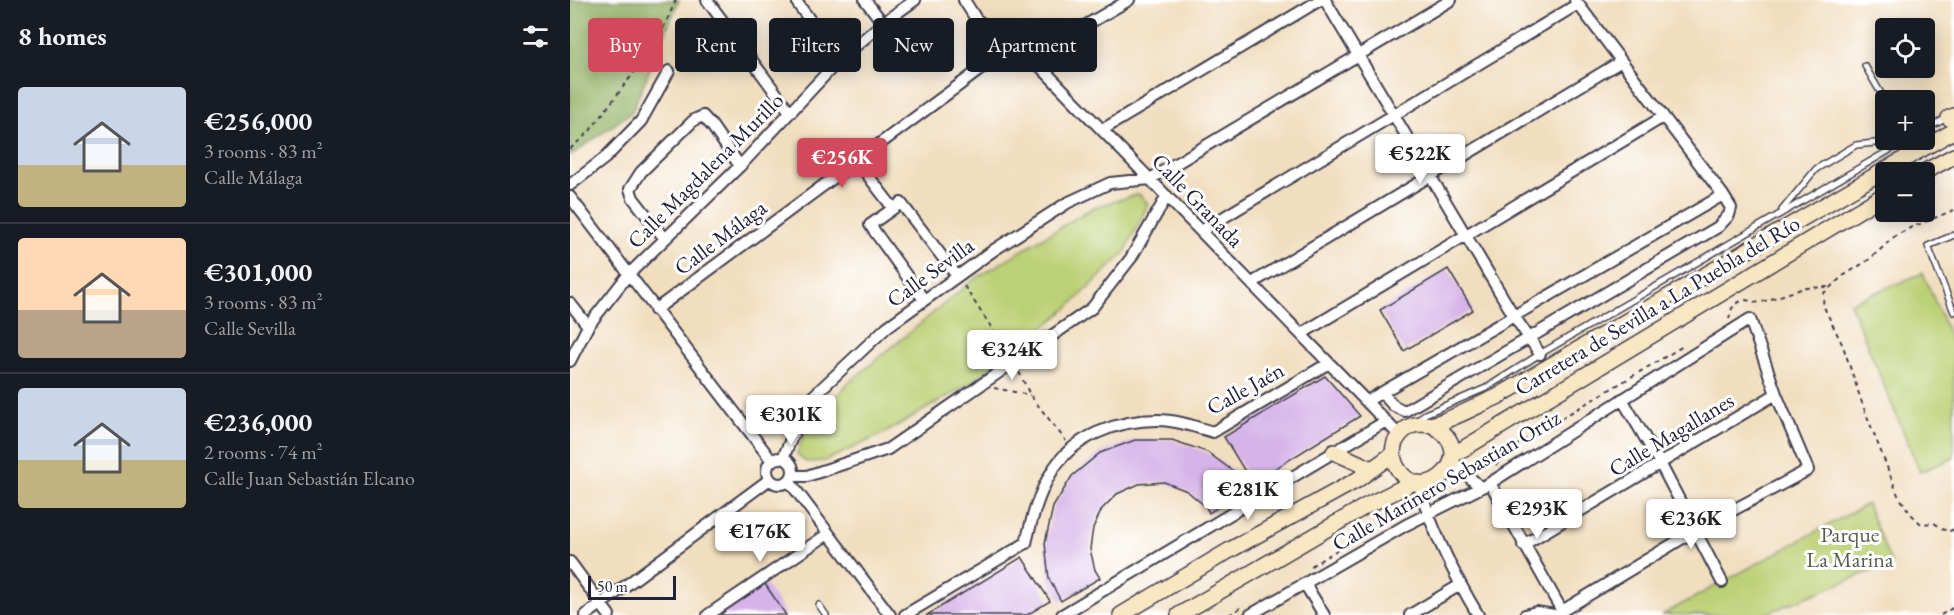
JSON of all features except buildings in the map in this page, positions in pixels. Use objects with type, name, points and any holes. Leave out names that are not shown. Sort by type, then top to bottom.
[{"type":"main road","points":[[1416,482],[1400,472],[1393,454],[1394,444],[1399,435],[1414,424],[1432,424],[1497,397],[1890,166],[1953,120]]},
{"type":"main road","points":[[1935,166],[1951,158]]},
{"type":"main road","name":"Carretera de Sevilla a La Puebla del Río","points":[[1452,458],[1875,201]]},
{"type":"main road","points":[[1179,615],[1366,506],[1416,482],[1433,482],[1446,473],[1452,458],[1449,439],[1443,431],[1432,424]]},
{"type":"main road","points":[[1334,452],[1372,469]]},
{"type":"main road","points":[[1121,615],[1230,550],[1357,480],[1393,454]]},
{"type":"street","points":[[707,0],[790,112]]},
{"type":"street","points":[[865,0],[878,18]]},
{"type":"street","name":"Calle Magdalena Murillo","points":[[889,18],[915,0]]},
{"type":"street","name":"Calle Granada","points":[[964,0],[975,18]]},
{"type":"street","points":[[1097,19],[1129,0]]},
{"type":"street","points":[[1102,130],[1320,0]]},
{"type":"street","points":[[1325,0],[1514,315],[1540,354]]},
{"type":"street","points":[[1149,179],[1451,0]]},
{"type":"street","points":[[1201,231],[1576,2],[1723,195],[1731,208],[1729,215],[1718,226],[1405,411],[1394,406],[1382,393]]},
{"type":"street","points":[[798,4],[808,18]]},
{"type":"street","name":"Calle Magdalena Murillo","points":[[861,41],[873,31]]},
{"type":"street","points":[[1252,284],[1620,62]]},
{"type":"street","points":[[570,185],[605,158],[641,121],[669,71]]},
{"type":"street","name":"Calle Magdalena Murillo","points":[[570,361],[588,326],[628,275],[740,166],[828,72]]},
{"type":"street","name":"Calle Málaga","points":[[655,310],[976,72]]},
{"type":"street","name":"Calle Granada","points":[[1046,72],[1399,435]]},
{"type":"street","points":[[665,239],[633,198],[630,189],[641,172],[694,120],[703,116],[740,166]]},
{"type":"street","points":[[1300,334],[1663,117]]},
{"type":"street","points":[[856,160],[893,208]]},
{"type":"street","name":"Calle Sevilla","points":[[777,459],[807,402],[887,327],[994,250],[1067,203],[1110,183],[1149,179]]},
{"type":"street","points":[[1367,401],[1723,195]]},
{"type":"street","points":[[777,459],[768,466],[768,473],[770,479],[782,484],[791,479],[807,476],[888,449],[1092,308],[1131,258],[1167,196]]},
{"type":"street","points":[[570,197],[655,310],[777,459],[790,462],[793,468],[791,479],[828,534],[890,615]]},
{"type":"street","points":[[924,300],[870,225],[893,208],[901,203],[957,276]]},
{"type":"street","points":[[570,303],[588,326]]},
{"type":"street","name":"Calle Marinero Sebastian Ortiz","points":[[1250,615],[1406,525],[1485,485],[1750,319],[1776,394]]},
{"type":"street","name":"Calle Jaén","points":[[905,615],[1026,543],[1038,497],[1052,470],[1072,448],[1094,433],[1124,423],[1159,420],[1183,423],[1213,432],[1329,363]]},
{"type":"street","points":[[1525,615],[1536,612],[1558,614],[1696,530],[1809,470],[1776,394]]},
{"type":"street","name":"Calle Magallanes","points":[[1523,545],[1776,394]]},
{"type":"street","points":[[1622,399],[1660,463],[1722,582]]},
{"type":"street","points":[[1062,615],[1386,421]]},
{"type":"street","points":[[1452,458],[1485,485],[1523,545],[1558,614]]},
{"type":"street","points":[[586,615],[770,479]]},
{"type":"street","points":[[1416,482],[1427,516],[1460,585],[1478,615]]},
{"type":"street","points":[[708,615],[828,534]]},
{"type":"street","points":[[570,562],[609,615]]},
{"type":"street","points":[[1305,584],[1324,615]]},
{"type":"street","points":[[1410,615],[1460,585]]},
{"type":"lane","points":[[1865,66],[1879,90]]},
{"type":"lane","points":[[1935,126],[1953,120]]},
{"type":"lane","points":[[1779,214],[1816,169],[1856,145],[1875,143]]},
{"type":"lane","points":[[1414,424],[1425,414],[1486,388],[1540,354],[1889,150]]},
{"type":"lane","points":[[1954,235],[1928,246],[1954,312]]},
{"type":"lane","points":[[819,605],[826,615]]},
{"type":"path","points":[[570,149],[589,132],[657,42],[676,0]]},
{"type":"path","points":[[1954,210],[1895,236],[1870,259],[1830,286],[1824,293],[1823,305],[1843,346],[1863,406],[1898,495],[1921,524],[1934,523],[1948,532],[1954,529]]},
{"type":"path","points":[[1729,319],[1732,308],[1739,302],[1746,300],[1759,303],[1804,288],[1830,286]]},
{"type":"path","points":[[1495,466],[1506,453],[1524,441],[1691,342]]},
{"type":"path","points":[[979,387],[1030,395]]},
{"type":"path","points":[[1310,566],[1370,530],[1393,520]]},
{"type":"path","points":[[1229,615],[1249,603]]},
{"type":"path","points":[[1941,615],[1954,607]]},
{"type":"green space","points":[[570,0],[679,0],[663,38],[663,18],[588,18],[588,72],[649,72],[632,112],[570,156]]},
{"type":"green space","points":[[1139,194],[1148,204],[1125,252],[1070,306],[1022,345],[967,385],[883,434],[825,461],[806,462],[797,454],[804,434],[846,385],[973,280],[1092,208]]},
{"type":"green space","points":[[1923,273],[1954,347],[1954,458],[1920,472],[1850,303]]},
{"type":"green space","name":"Parque La Marina","points":[[1867,504],[1891,563],[1762,615],[1662,615]]}]
